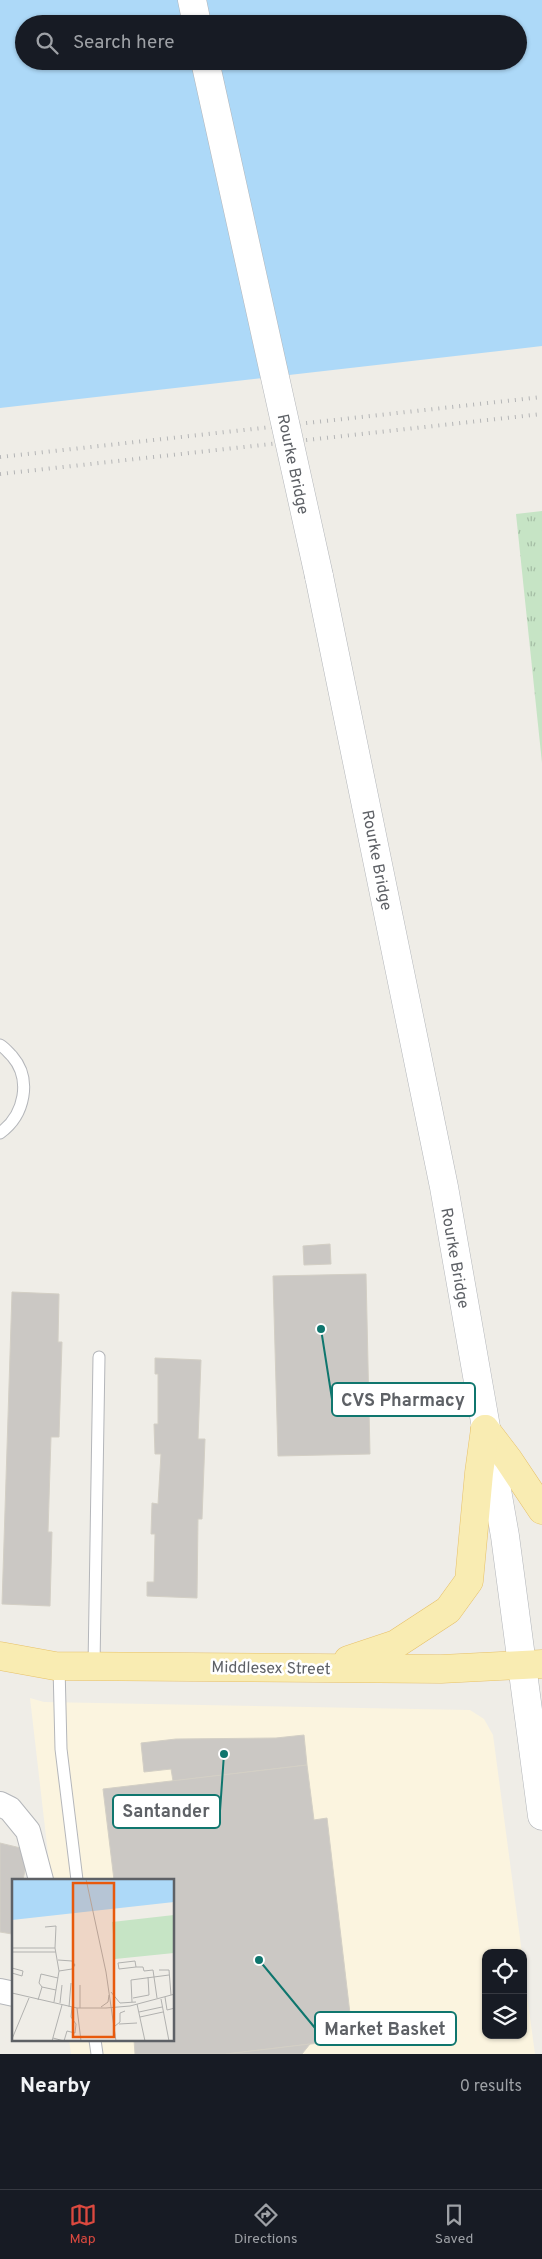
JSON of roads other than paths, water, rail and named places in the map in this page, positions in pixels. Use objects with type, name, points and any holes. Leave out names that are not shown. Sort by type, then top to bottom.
[{"type":"main road","points":[[192,0],[195,15]]},
{"type":"main road","name":"Rourke Bridge","points":[[207,70],[318,576],[444,1188],[485,1429],[532,1665],[542,1816]]},
{"type":"main road","points":[[485,1429],[508,1459],[542,1510]]},
{"type":"main road","points":[[324,1668],[396,1644],[448,1610],[469,1581],[478,1472],[485,1429]]},
{"type":"main road","name":"Middlesex Street","points":[[0,1656],[59,1666],[441,1668],[532,1665]]},
{"type":"street","points":[[0,1804],[10,1809],[28,1831],[41,1879]]},
{"type":"lane","points":[[0,1045],[19,1065],[25,1087],[20,1111],[0,1133]]},
{"type":"lane","points":[[94,1666],[99,1357]]},
{"type":"lane","points":[[59,1666],[61,1749],[77,1879]]},
{"type":"water","points":[[0,0],[542,0],[542,346],[0,408]]},
{"type":"railway","points":[[0,457],[542,397]]},
{"type":"railway","points":[[0,474],[542,414]]},
{"type":"place","name":"CVS Pharmacy","points":[[321,1329]]},
{"type":"place","name":"Santander","points":[[224,1754]]},
{"type":"place","name":"Market Basket","points":[[259,1960]]}]
